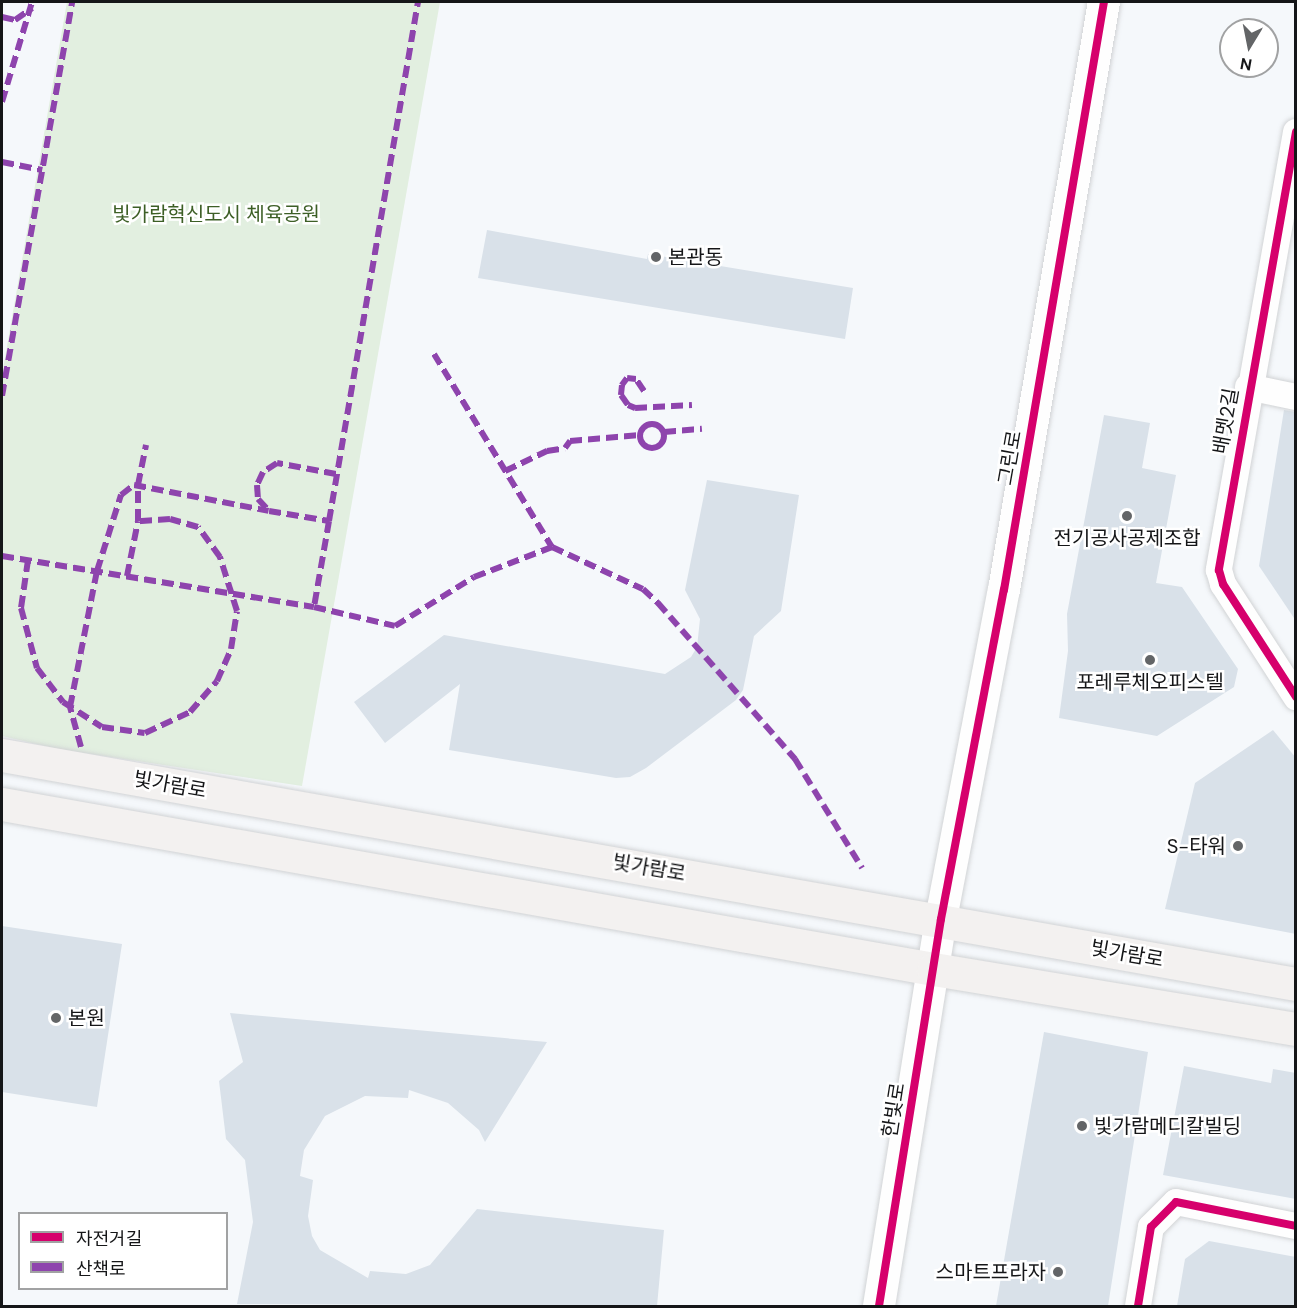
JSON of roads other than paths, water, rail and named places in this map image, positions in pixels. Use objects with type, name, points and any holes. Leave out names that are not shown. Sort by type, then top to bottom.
[{"type":"main road","name":"빛가람로","points":[[2,755],[941,919],[1296,984]]},
{"type":"main road","points":[[2,804],[933,969],[1296,1029]]},
{"type":"street","name":"그린로","points":[[941,919],[1004,590],[1104,2]]},
{"type":"street","name":"배멧2길","points":[[1296,132],[1248,387],[1219,570],[1223,584],[1296,697]]},
{"type":"street","points":[[1248,387],[1296,397]]},
{"type":"street","name":"한빛로","points":[[879,1306],[941,919]]},
{"type":"street","points":[[1138,1306],[1150,1227],[1176,1202],[1296,1226]]},
{"type":"place","name":"본관동","points":[[656,257]]},
{"type":"place","name":"전기공사공제조합","points":[[1127,516]]},
{"type":"place","name":"포레루체오피스텔","points":[[1150,660]]},
{"type":"place","name":"S-타워","points":[[1238,846]]},
{"type":"place","name":"본원","points":[[56,1018]]},
{"type":"place","name":"빛가람메디칼빌딩","points":[[1082,1126]]},
{"type":"place","name":"스마트프라자","points":[[1058,1272]]},
{"type":"park label","name":"빛가람혁신도시 체육공원","points":[[216,214]]}]
